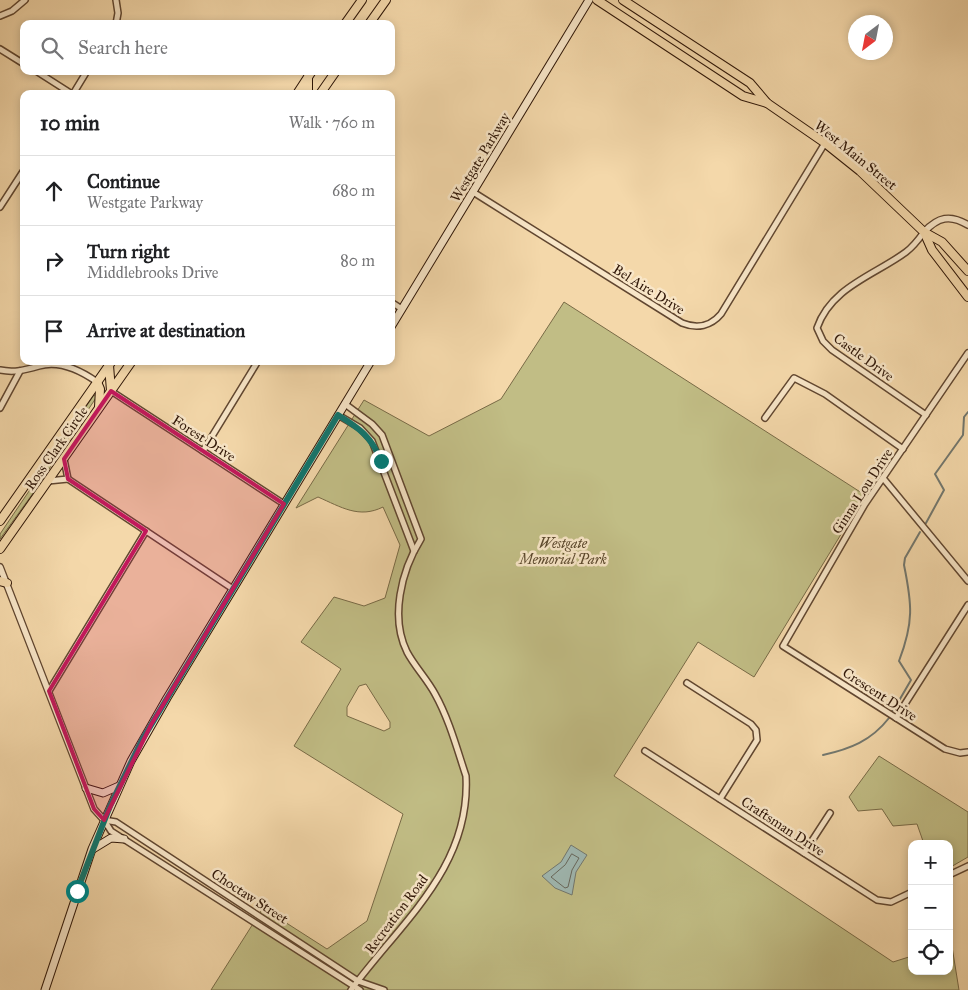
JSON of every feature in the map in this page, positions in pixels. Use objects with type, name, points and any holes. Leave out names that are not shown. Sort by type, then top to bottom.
[{"type":"highway","points":[[348,20],[362,0]]},
{"type":"highway","points":[[372,20],[386,0]]},
{"type":"highway","name":"West Main Street","points":[[597,0],[743,96],[767,103]]},
{"type":"highway","name":"West Main Street","points":[[623,0],[750,83],[767,103],[825,143],[860,171],[924,232],[942,242],[968,271]]},
{"type":"highway","points":[[300,90],[309,75]]},
{"type":"highway","points":[[308,90],[310,75]]},
{"type":"highway","points":[[323,90],[333,75]]},
{"type":"highway","name":"West Main Street","points":[[924,232],[932,250],[968,296]]},
{"type":"highway","name":"Ross Clark Circle","points":[[0,520],[109,365]]},
{"type":"highway","points":[[110,365],[112,391]]},
{"type":"highway","name":"Ross Clark Circle","points":[[0,549],[129,365]]},
{"type":"highway","points":[[97,382],[100,389],[99,409]]},
{"type":"main road","name":"Westgate Parkway","points":[[395,321],[590,0]]},
{"type":"main road","points":[[45,990],[92,849],[119,785],[155,718],[369,365]]},
{"type":"main road","points":[[86,788],[103,793],[119,785]]},
{"type":"main road","points":[[92,849],[111,838],[124,839]]},
{"type":"street","points":[[0,16],[12,11],[25,0]]},
{"type":"street","points":[[116,0],[118,13],[117,20]]},
{"type":"street","points":[[0,49],[20,62]]},
{"type":"street","points":[[42,75],[66,90]]},
{"type":"street","points":[[75,90],[84,75]]},
{"type":"street","name":"Bel Aire Drive","points":[[473,192],[682,323],[699,326],[711,322],[720,314],[825,143]]},
{"type":"street","points":[[0,207],[20,176]]},
{"type":"street","points":[[924,232],[933,222],[945,218],[956,219],[968,225]]},
{"type":"street","name":"Castle Drive","points":[[924,232],[907,252],[843,290],[817,328],[823,341],[832,350],[926,415]]},
{"type":"street","points":[[395,305],[402,310]]},
{"type":"street","name":"Ginna Lou Drive","points":[[783,646],[848,531],[968,354]]},
{"type":"street","points":[[0,370],[20,371],[37,365]]},
{"type":"street","points":[[60,365],[69,367],[97,382]]},
{"type":"street","points":[[203,450],[256,365]]},
{"type":"street","points":[[0,408],[20,371]]},
{"type":"street","points":[[765,418],[794,378],[825,394],[903,449]]},
{"type":"street","name":"Forest Drive","points":[[112,391],[284,504]]},
{"type":"street","name":"Recreation Road","points":[[345,404],[372,424],[382,435],[421,539],[414,551],[400,596],[398,613],[401,635],[407,652],[432,688],[466,776],[466,802],[456,840],[426,898],[352,988]]},
{"type":"street","points":[[338,415],[360,428],[372,441],[414,551]]},
{"type":"street","points":[[64,460],[68,479]]},
{"type":"street","points":[[883,478],[968,581]]},
{"type":"street","points":[[48,481],[68,479],[233,589]]},
{"type":"street","points":[[49,691],[146,531]]},
{"type":"street","name":"Choctaw Street","points":[[0,566],[3,582],[49,691],[94,808],[111,831],[352,988],[360,990]]},
{"type":"street","points":[[896,718],[968,605]]},
{"type":"street","name":"Crescent Drive","points":[[783,646],[945,749],[960,753],[968,752]]},
{"type":"street","points":[[687,683],[751,724],[757,732],[757,740],[720,799]]},
{"type":"street","name":"Craftsman Drive","points":[[645,751],[878,900],[890,902],[908,894]]},
{"type":"street","points":[[804,853],[830,813]]},
{"type":"street","name":"Choctaw Street","points":[[104,820],[116,822],[358,981],[384,990]]},
{"type":"street","points":[[953,874],[968,868]]},
{"type":"highlighted area","points":[[111,391],[284,504],[151,725],[104,820],[94,809],[49,691],[146,531],[68,479],[64,459]]},
{"type":"green space","name":"Westgate Memorial Park","points":[[564,302],[865,495],[754,677],[698,642],[614,776],[893,962],[908,957],[908,975],[953,975],[953,953],[959,990],[211,990],[263,908],[327,949],[367,921],[403,814],[294,746],[341,669],[301,642],[334,597],[364,606],[385,598],[400,545],[383,507],[366,512],[358,512],[342,508],[318,497],[296,508],[364,400],[429,436],[501,399]],"holes":[[[366,684],[390,722],[390,728],[384,731],[347,716],[347,707],[359,686]]]},
{"type":"green space","points":[[94,395],[97,396],[44,478],[0,539],[0,534]]},
{"type":"green space","points":[[879,756],[968,812],[968,857],[953,866],[953,840],[923,840],[917,824],[893,826],[882,809],[858,811],[849,797]]},
{"type":"water","points":[[571,845],[587,855],[576,872],[572,895],[555,888],[542,876],[561,862]]},
{"type":"waterway","points":[[926,523],[944,490],[935,474],[963,435],[964,417],[968,412]]},
{"type":"waterway","points":[[893,711],[911,680],[899,661],[907,635],[910,613],[909,591],[904,565],[905,558],[920,532]]},
{"type":"waterway","points":[[823,755],[859,743],[875,733],[889,718]]},
{"type":"route","points":[[77,891],[110,806],[142,740],[338,415],[366,433],[377,449],[381,461]]}]
